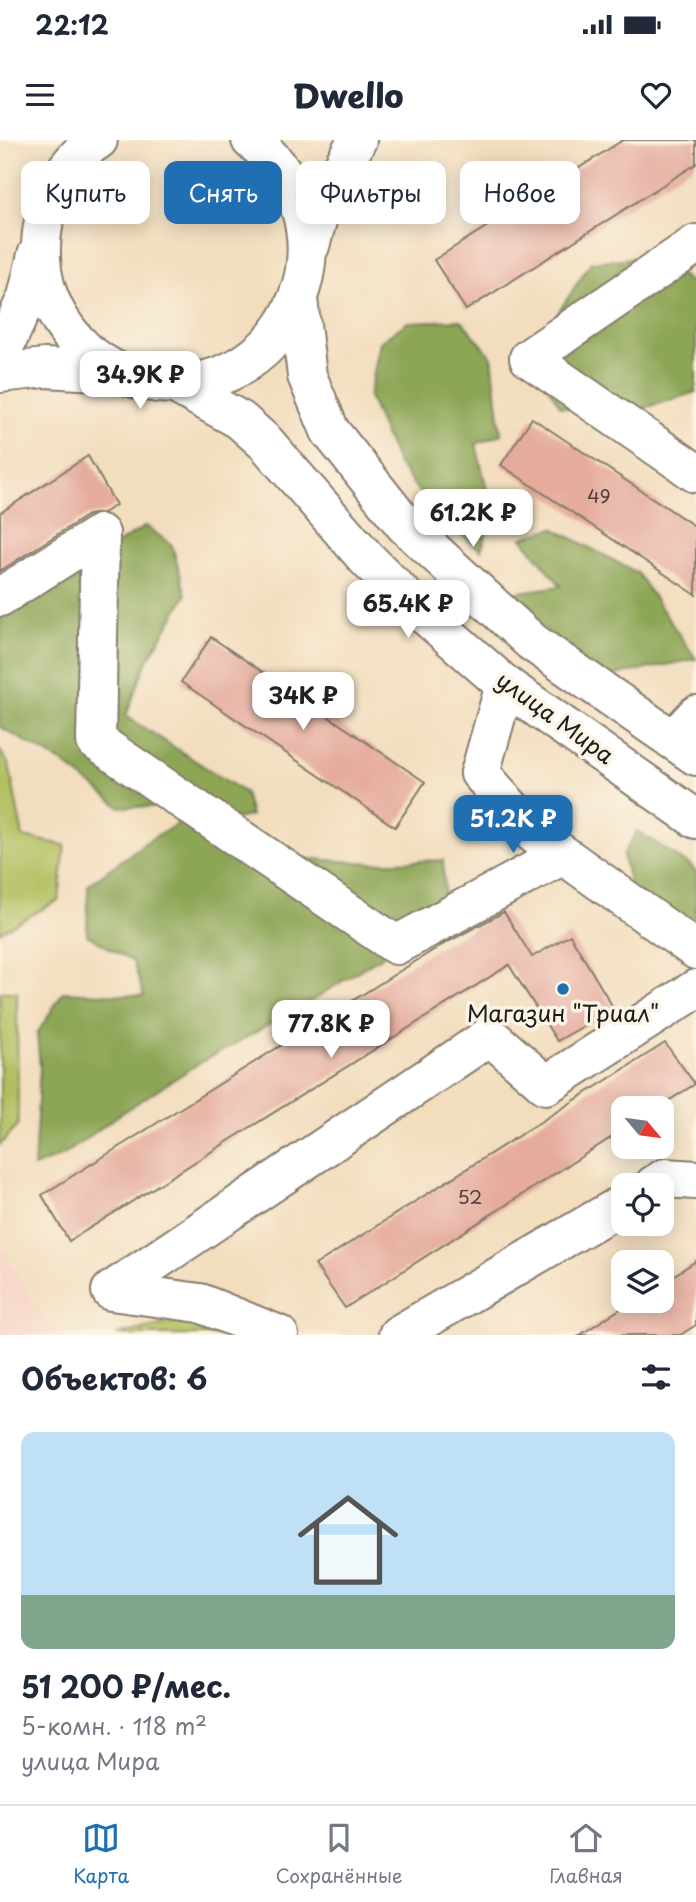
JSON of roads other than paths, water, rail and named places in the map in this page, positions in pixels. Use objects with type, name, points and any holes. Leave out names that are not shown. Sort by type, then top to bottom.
[{"type":"main road","points":[[50,140],[50,161]]},
{"type":"main road","points":[[74,161],[98,140]]},
{"type":"main road","points":[[251,140],[269,155],[295,191],[307,233],[308,255]]},
{"type":"main road","points":[[0,373],[45,368],[119,373],[146,381],[175,384],[206,380],[236,369],[262,351],[276,335],[298,299],[320,210],[357,140]]},
{"type":"main road","points":[[0,356],[27,297],[44,224]]},
{"type":"main road","points":[[40,239],[44,280],[58,318],[75,340],[95,359],[119,373]]},
{"type":"main road","points":[[696,244],[529,358],[696,473]]},
{"type":"main road","points":[[298,299],[307,376],[330,431],[366,480],[446,565],[532,642],[688,737]]},
{"type":"main road","name":"улица Мира","points":[[175,384],[222,408],[266,443],[383,575],[505,685],[696,819]]},
{"type":"main road","points":[[0,597],[100,534],[96,741],[396,945],[563,855]]},
{"type":"main road","points":[[505,685],[480,773],[534,834],[696,950]]},
{"type":"main road","points":[[279,1335],[200,1303],[111,1291],[490,1036],[545,1084],[696,989]]},
{"type":"main road","points":[[674,1179],[696,1180]]},
{"type":"main road","points":[[398,1335],[611,1210]]},
{"type":"place","name":"Магазин \"Триал\"","points":[[563,989]]}]
